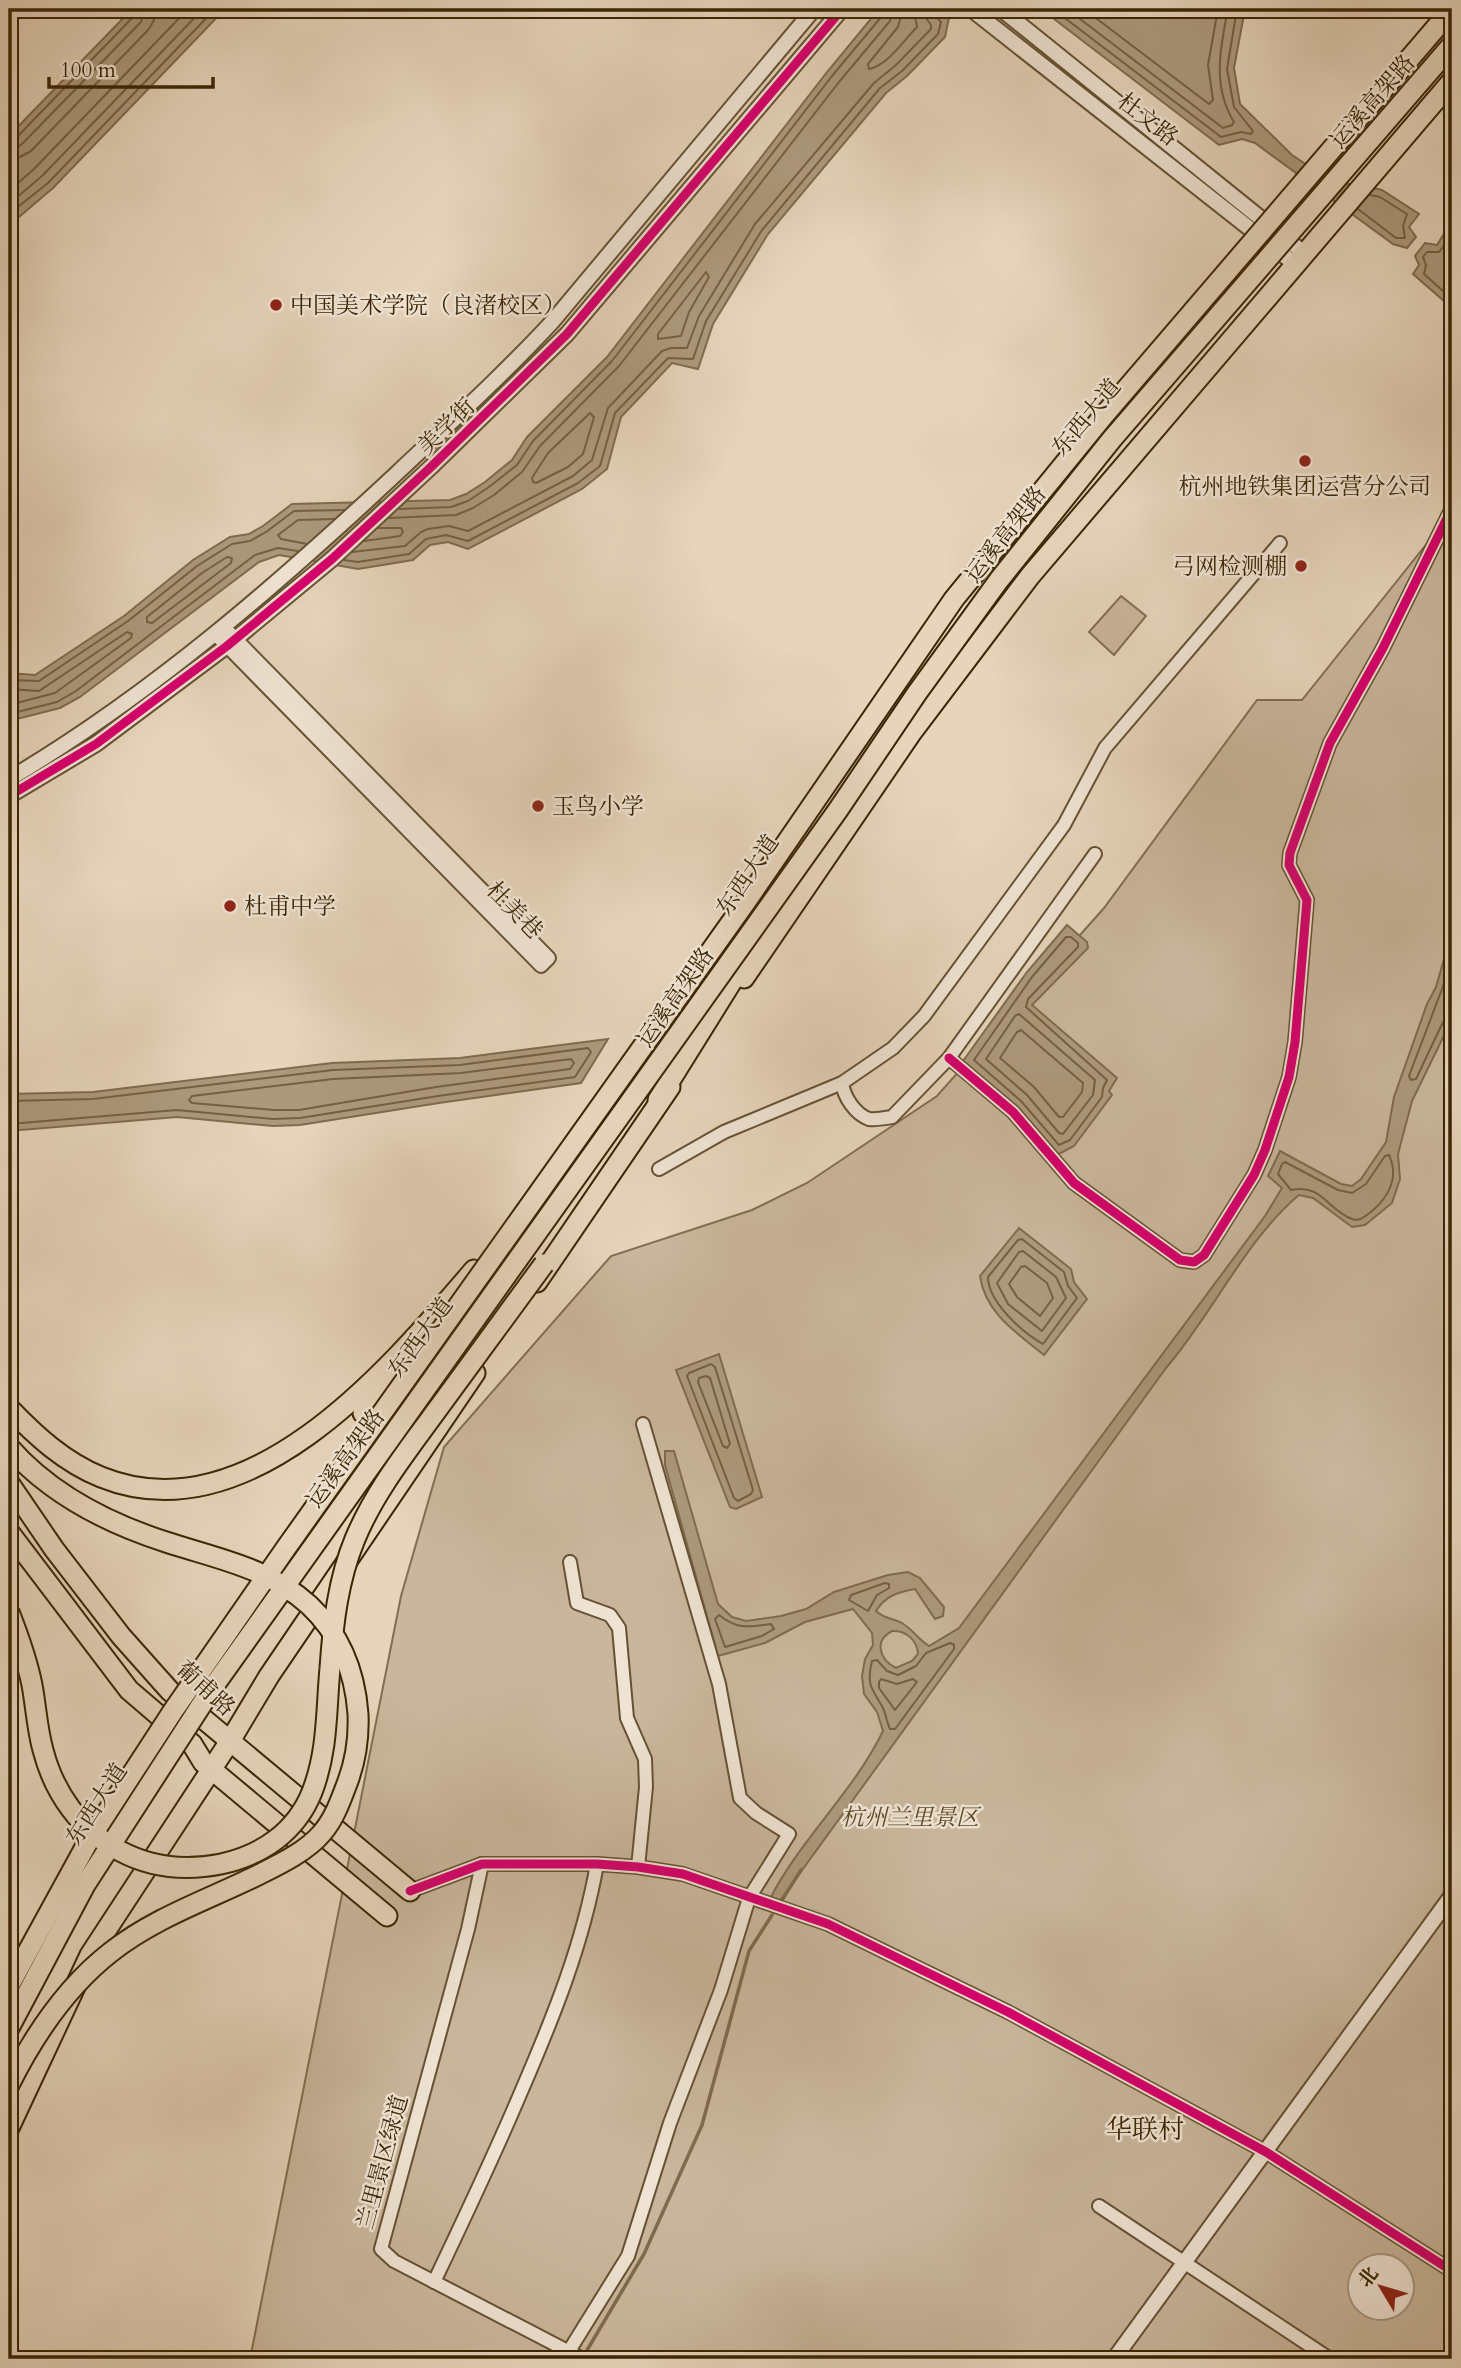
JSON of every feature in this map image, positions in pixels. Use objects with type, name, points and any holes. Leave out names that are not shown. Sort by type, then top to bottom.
[{"type":"main road","name":"运溪高架路","points":[[9,1986],[89,1840],[173,1711],[818,798],[954,599],[1105,414],[1452,9]]},
{"type":"main road","name":"东西大道","points":[[9,2006],[80,1873],[188,1707],[623,1096],[883,719],[976,591],[1093,446],[1452,29]]},
{"type":"main road","name":"运溪高架路","points":[[9,2028],[85,1885],[211,1690],[999,580],[1121,429],[1452,45]]},
{"type":"main road","points":[[9,2128],[90,1955],[285,1653],[912,732],[1030,576],[1452,82]]},
{"type":"main road","points":[[363,1413],[474,1270],[818,798]]},
{"type":"main road","points":[[9,1612],[32,1683],[42,1748],[48,1767],[67,1804],[89,1830],[131,1857],[183,1869],[227,1862],[269,1845],[287,1831],[302,1813],[325,1748],[330,1668],[339,1594],[350,1552],[365,1517],[405,1455],[611,1171],[838,810]]},
{"type":"main road","points":[[9,1408],[48,1446],[103,1478],[151,1489],[173,1489],[200,1487],[232,1478],[265,1463],[300,1441],[379,1376],[474,1270]]},
{"type":"main road","points":[[9,1447],[23,1464],[81,1506],[163,1541],[255,1569],[274,1579],[308,1604],[338,1640],[347,1660],[359,1727],[357,1751],[344,1794],[336,1813],[321,1835],[277,1865],[168,1916],[111,1951],[89,1970],[52,2012],[33,2040],[9,2085]]},
{"type":"main road","name":"葡甫路","points":[[9,1483],[54,1549],[121,1636],[170,1691],[410,1891]]},
{"type":"main road","points":[[9,1532],[129,1690],[192,1744],[203,1762],[387,1916]]},
{"type":"street","name":"美学街","points":[[9,779],[66,746],[220,631],[333,533],[521,356],[814,9]]},
{"type":"street","name":"美学街","points":[[9,796],[96,744],[231,643],[332,559],[432,467],[567,334],[842,9]]},
{"type":"street","name":"杜文路","points":[[971,9],[1273,237]]},
{"type":"street","name":"杜文路","points":[[1001,9],[1300,260]]},
{"type":"street","points":[[949,1058],[1013,1112],[1074,1184],[1180,1260],[1195,1262],[1204,1255],[1254,1175],[1289,1077],[1295,1042],[1307,900],[1289,865],[1290,853],[1330,743],[1382,648],[1452,508]]},
{"type":"street","points":[[659,1169],[724,1132],[842,1083],[893,1048],[924,1016],[1064,825],[1105,748],[1280,543]]},
{"type":"street","name":"杜美巷","points":[[220,631],[231,643],[541,966],[549,958],[231,643]]},
{"type":"street","points":[[842,1083],[844,1094],[863,1115],[870,1119],[892,1117],[949,1058],[1095,854]]},
{"type":"street","points":[[572,2356],[628,2256],[670,2123],[721,1990],[749,1898],[789,1834],[755,1813],[740,1798],[719,1684],[643,1424]]},
{"type":"street","points":[[570,1562],[577,1603],[610,1615],[619,1628],[626,1718],[645,1759],[646,1787],[638,1867]]},
{"type":"street","points":[[410,1891],[481,1864],[597,1864],[638,1867],[683,1874],[828,1924],[962,1989],[1266,2152],[1452,2270]]},
{"type":"street","name":"兰里景区绿道","points":[[481,1864],[468,1929],[381,2249],[394,2261],[572,2356]]},
{"type":"street","points":[[434,2282],[491,2163],[544,2040],[578,1950],[597,1864]]},
{"type":"street","points":[[1114,2359],[1452,1895]]},
{"type":"street","points":[[1099,2206],[1330,2359]]},
{"type":"green space","name":"杭州兰里景区","points":[[1452,512],[1452,2359],[250,2359],[401,1596],[444,1447],[611,1256],[752,1210],[807,1183],[937,1096],[1104,908],[1257,700],[1302,700]]},
{"type":"green space","points":[[1121,596],[1146,616],[1114,655],[1089,632]]},
{"type":"water","points":[[132,9],[225,9],[53,188],[19,217],[9,222],[9,136]]},
{"type":"water","points":[[879,9],[937,9],[949,18],[945,37],[907,76],[886,93],[768,234],[713,324],[698,369],[672,363],[621,417],[607,469],[582,489],[468,549],[448,542],[430,545],[413,560],[358,569],[279,555],[259,562],[80,697],[60,708],[9,721],[9,673],[35,675],[124,616],[193,560],[230,537],[249,534],[292,504],[450,500],[485,482],[512,460],[527,437],[607,357],[827,72]]},
{"type":"water","points":[[1041,9],[1245,9],[1234,68],[1240,104],[1292,155],[1337,184],[1356,184],[1382,190],[1419,214],[1409,227],[1416,237],[1407,248],[1393,244],[1255,143],[1242,139],[1219,145]]},
{"type":"water","points":[[1445,232],[1452,236],[1452,308],[1413,274],[1419,265],[1415,256],[1425,243],[1437,245]]},
{"type":"water","points":[[1067,925],[1087,942],[1088,948],[1032,1005],[1117,1078],[1109,1091],[1112,1095],[1074,1146],[1057,1155],[1016,1106],[963,1061],[1027,972]]},
{"type":"water","points":[[1452,931],[1452,1019],[1412,1101],[1398,1154],[1400,1179],[1392,1203],[1365,1225],[1352,1227],[1313,1198],[1299,1195],[1262,1233],[1199,1325],[779,1902],[769,1901],[795,1857],[857,1775],[883,1731],[877,1712],[864,1694],[862,1676],[865,1659],[873,1645],[872,1633],[853,1609],[805,1622],[765,1643],[718,1656],[665,1465],[665,1451],[674,1451],[718,1604],[732,1617],[746,1621],[781,1616],[806,1609],[834,1592],[888,1575],[908,1572],[920,1578],[944,1607],[943,1616],[935,1619],[915,1589],[892,1596],[876,1611],[902,1623],[929,1646],[959,1628],[1265,1216],[1282,1188],[1268,1176],[1280,1151],[1341,1184],[1352,1186],[1361,1179],[1386,1142],[1394,1097],[1427,1004],[1436,987]],"holes":[[[897,1631],[913,1640],[918,1654],[912,1661],[896,1668],[886,1660],[881,1645],[886,1635]]]},
{"type":"water","points":[[608,1039],[581,1083],[300,1125],[273,1126],[177,1117],[9,1131],[9,1094],[93,1092],[332,1063],[460,1058]]},
{"type":"water","points":[[1019,1228],[1071,1269],[1074,1282],[1087,1299],[1044,1355],[1013,1330],[995,1311],[988,1301],[980,1276]]},
{"type":"water","points":[[719,1354],[762,1497],[736,1509],[730,1507],[676,1370]]},
{"type":"waterway","points":[[782,1900],[801,1870]]},
{"type":"waterway","points":[[583,2357],[644,2254],[702,2125],[749,1951],[772,1915]]},
{"type":"cycle path","points":[[9,796],[96,744],[227,646],[332,559],[432,466],[567,334],[842,9]]},
{"type":"cycle path","points":[[949,1058],[1013,1112],[1074,1183],[1180,1260],[1194,1262],[1204,1255],[1254,1175],[1289,1077],[1295,1042],[1307,900],[1289,865],[1290,853],[1330,743],[1383,648],[1452,508]]},
{"type":"cycle path","points":[[410,1891],[482,1864],[597,1864],[638,1867],[683,1874],[828,1924],[1008,2012],[1266,2152],[1452,2271]]},
{"type":"place","name":"中国美术学院（良渚校区）","points":[[276,305]]},
{"type":"place","name":"杭州地铁集团运营分公司","points":[[1305,461]]},
{"type":"place","name":"弓网检测棚","points":[[1301,566]]},
{"type":"place","name":"玉鸟小学","points":[[538,806]]},
{"type":"place","name":"杜甫中学","points":[[230,906]]},
{"type":"district","name":"华联村","points":[[1145,2129]]}]
